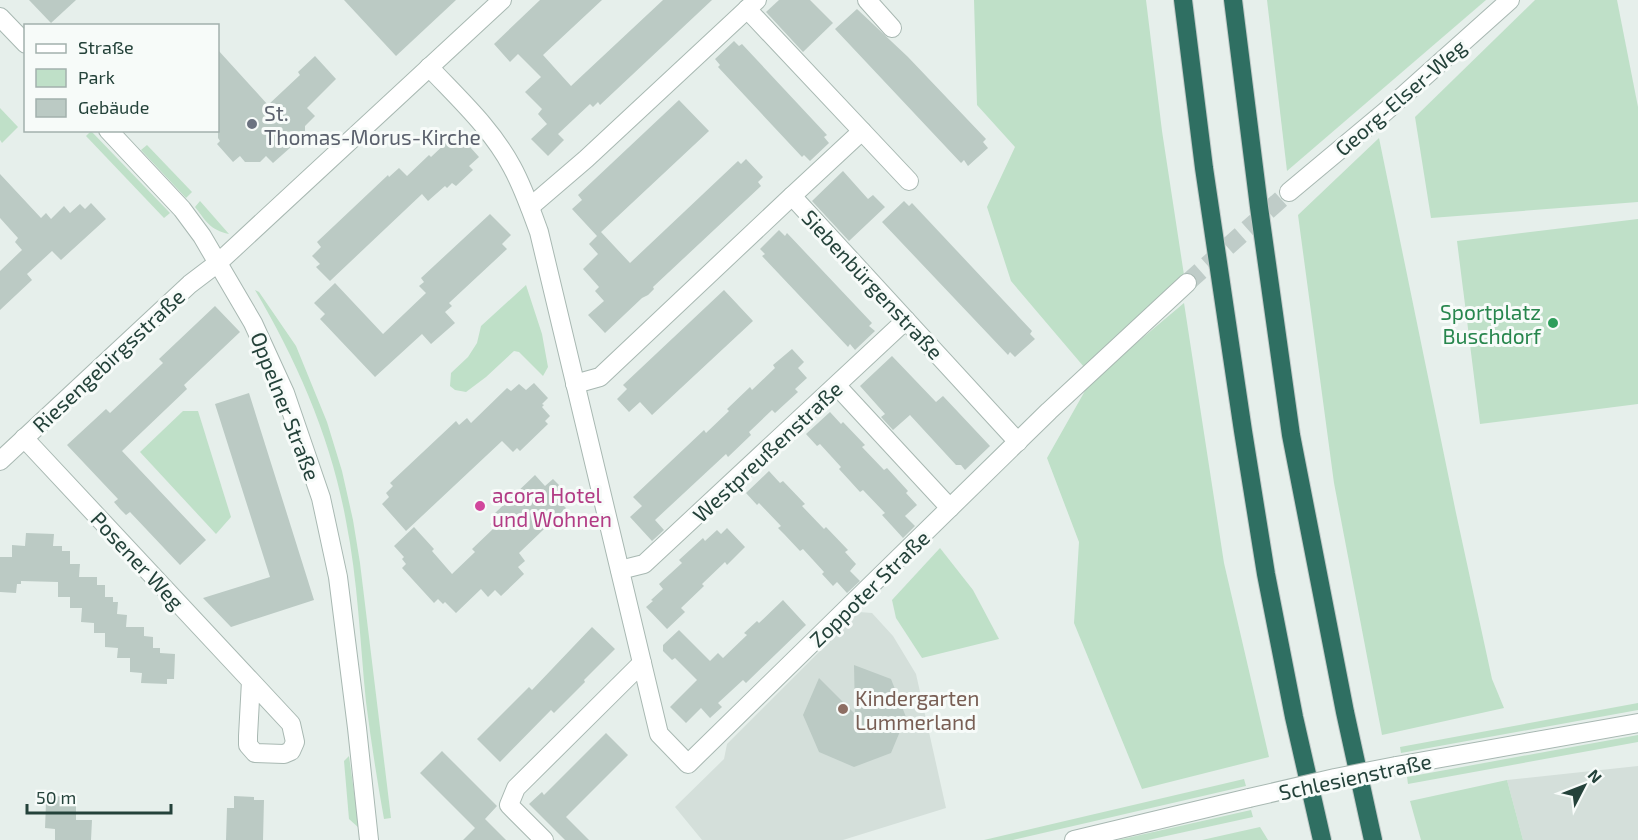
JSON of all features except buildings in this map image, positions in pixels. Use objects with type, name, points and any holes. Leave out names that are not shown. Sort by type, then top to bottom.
[{"type":"highway","points":[[1183,0],[1206,179],[1266,574],[1294,717],[1322,840]]},
{"type":"highway","points":[[1233,0],[1259,207],[1292,435],[1345,712],[1373,840]]},
{"type":"street","name":"Riesengebirgsstraße","points":[[0,461],[190,284],[219,262],[502,0]]},
{"type":"street","points":[[867,0],[892,28]]},
{"type":"street","name":"Georg-Elser-Weg","points":[[1289,192],[1386,111],[1510,0]]},
{"type":"street","points":[[530,207],[586,159],[752,4],[862,131],[909,181]]},
{"type":"street","points":[[0,17],[24,42]]},
{"type":"street","points":[[429,67],[477,117],[497,143],[513,168],[539,232],[642,663],[516,788],[509,805],[544,840]]},
{"type":"street","name":"Siebenbürgenstraße","points":[[862,131],[792,196],[1017,442]]},
{"type":"street","name":"Oppelner Straße","points":[[110,132],[182,209],[219,262],[253,323],[285,393],[321,498],[341,595],[369,840]]},
{"type":"street","points":[[575,384],[600,377],[792,196]]},
{"type":"street","name":"Zoppoter Straße","points":[[642,663],[659,734],[688,764],[1049,411],[1187,283]]},
{"type":"street","name":"Westpreußenstraße","points":[[620,570],[644,564],[906,320]]},
{"type":"street","points":[[837,386],[950,508]]},
{"type":"street","name":"Posener Weg","points":[[24,438],[251,681]]},
{"type":"street","name":"Schlesienstraße","points":[[1074,840],[1335,778],[1638,723]]},
{"type":"street","name":"Oppelner Straße","points":[[357,728],[380,840]]},
{"type":"shaded area","name":"Kindergarten Lummerland","points":[[859,612],[872,613],[893,636],[916,674],[946,808],[843,840],[702,840],[675,807],[724,759],[727,744]]},
{"type":"shaded area","points":[[1638,766],[1638,840],[1523,840],[1507,780]]},
{"type":"green space","points":[[974,0],[1146,0],[1162,131],[1184,275],[1084,367],[1011,281],[987,207],[1015,147],[977,105]]},
{"type":"green space","points":[[1267,0],[1486,0],[1287,171]]},
{"type":"green space","points":[[1535,0],[1617,0],[1638,107],[1638,202],[1431,218],[1415,117]]},
{"type":"green space","points":[[0,108],[18,127],[2,143],[0,140]]},
{"type":"green space","points":[[92,132],[170,213],[164,218],[86,136]]},
{"type":"green space","points":[[1379,138],[1492,679],[1504,708],[1382,735],[1334,483],[1298,215]]},
{"type":"green space","points":[[147,145],[192,192],[186,198],[141,150]]},
{"type":"green space","points":[[200,201],[229,234],[217,230],[206,221],[195,207]]},
{"type":"green space","name":"Sportplatz Buschdorf","points":[[1638,219],[1638,404],[1480,424],[1457,241]]},
{"type":"green space","points":[[526,285],[542,334],[548,367],[543,376],[519,352],[514,351],[466,392],[455,390],[450,386],[451,373],[468,357],[477,343],[481,326]]},
{"type":"green space","points":[[255,290],[259,292],[296,346],[327,422],[342,471],[360,563],[391,818],[384,819],[377,775],[366,702],[353,566],[340,490],[311,401],[285,344]]},
{"type":"green space","points":[[1184,303],[1224,563],[1269,757],[1142,789],[1074,623],[1079,542],[1047,458],[1090,382]]},
{"type":"green space","points":[[183,411],[198,411],[231,517],[216,534],[140,452]]},
{"type":"green space","points":[[940,548],[973,590],[999,639],[922,658],[896,618],[892,600]]},
{"type":"green space","points":[[1638,703],[1638,710],[1401,753],[1400,747]]},
{"type":"green space","points":[[1638,735],[1638,742],[1408,784],[1407,777]]},
{"type":"green space","points":[[349,756],[359,828],[349,819],[344,761]]},
{"type":"green space","points":[[1244,779],[1246,786],[1013,840],[984,840]]},
{"type":"green space","points":[[1507,780],[1523,840],[1421,840],[1410,801]]},
{"type":"green space","points":[[1251,810],[1253,817],[1148,840],[1118,840]]},
{"type":"green space","points":[[1260,827],[1268,840],[1202,840]]},
{"type":"tunnel","points":[[1187,283],[1289,192]]},
{"type":"place","name":"St. Thomas-Morus-Kirche","points":[[252,124]]},
{"type":"place","name":"Sportplatz Buschdorf","points":[[1553,323]]},
{"type":"place","name":"acora Hotel und Wohnen","points":[[480,506]]},
{"type":"place","name":"Kindergarten Lummerland","points":[[843,709]]}]
